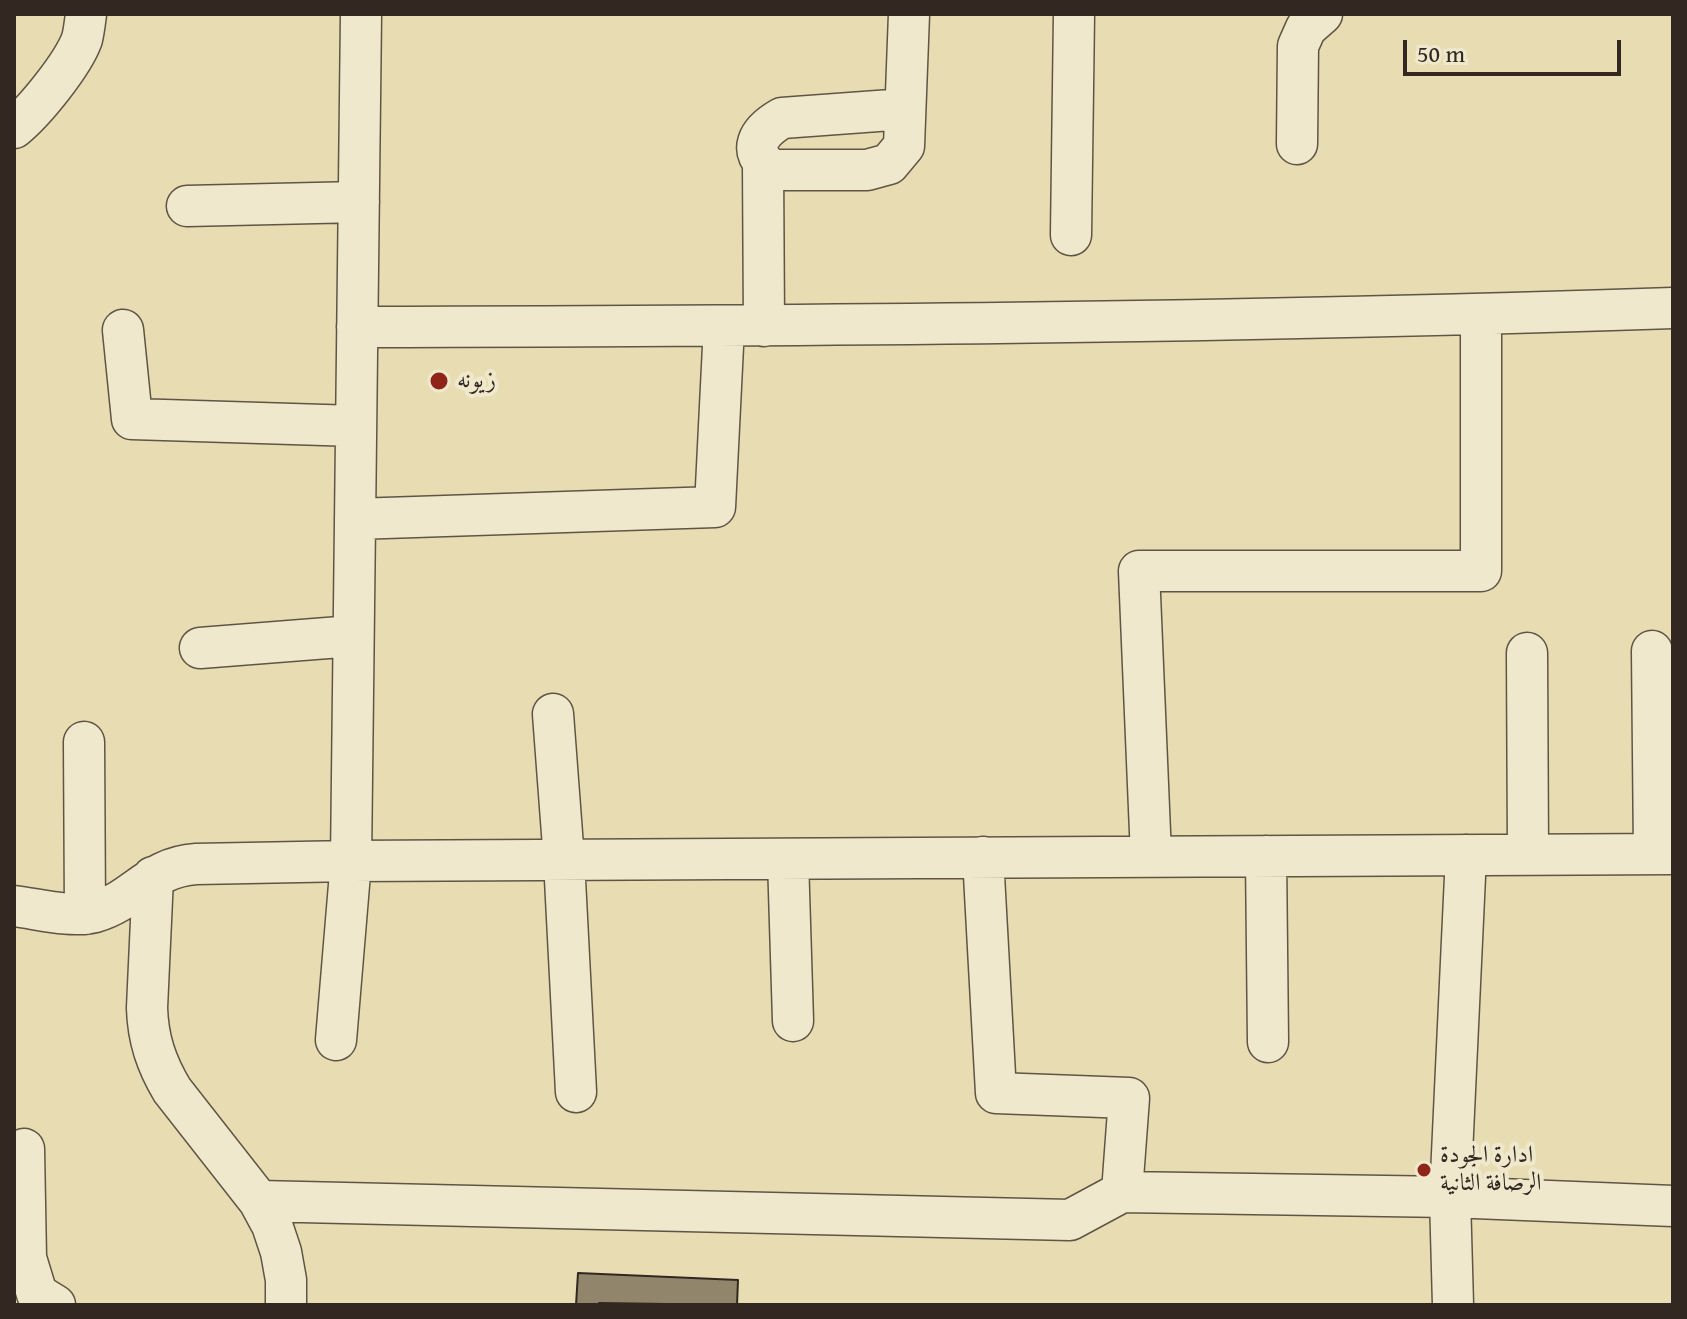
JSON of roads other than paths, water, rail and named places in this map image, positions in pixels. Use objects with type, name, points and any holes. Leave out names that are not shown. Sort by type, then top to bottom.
[{"type":"street","points":[[14,128],[54,84],[69,62],[82,39],[86,14]]},
{"type":"street","points":[[336,1040],[351,861],[361,14]]},
{"type":"street","points":[[905,109],[782,118],[768,126],[759,137],[757,153],[763,164],[772,170],[867,170],[889,164],[904,146],[909,14]]},
{"type":"street","points":[[1071,235],[1074,14]]},
{"type":"street","points":[[1297,144],[1298,46],[1306,28],[1322,14]]},
{"type":"street","points":[[763,164],[764,326]]},
{"type":"street","points":[[187,206],[359,202]]},
{"type":"street","points":[[357,327],[764,326],[1481,315],[1673,308]]},
{"type":"street","points":[[1151,856],[1139,571],[1481,571],[1481,315]]},
{"type":"street","points":[[355,519],[715,507],[724,326]]},
{"type":"street","points":[[123,330],[132,419],[356,426]]},
{"type":"street","points":[[200,648],[353,636]]},
{"type":"street","points":[[14,906],[85,914],[110,906],[153,877],[185,865],[351,861],[1663,854],[1652,651]]},
{"type":"street","points":[[1527,653],[1528,854]]},
{"type":"street","points":[[553,714],[576,1092]]},
{"type":"street","points":[[84,742],[85,914]]},
{"type":"street","points":[[1453,1305],[1450,1197],[1466,855]]},
{"type":"street","points":[[1266,856],[1268,1042]]},
{"type":"street","points":[[983,857],[996,1093],[1129,1098],[1122,1192]]},
{"type":"street","points":[[788,859],[793,1021]]},
{"type":"street","points":[[153,877],[147,1008],[153,1051],[172,1090],[259,1201],[272,1225],[286,1280],[286,1305]]},
{"type":"street","points":[[24,1149],[26,1258],[37,1294],[55,1305]]},
{"type":"street","points":[[259,1201],[1070,1220],[1122,1192],[1450,1197],[1673,1206]]},
{"type":"place","name":"زيونه","points":[[439,381]]},
{"type":"place","name":"ادارة الجودة الرصافة الثانية","points":[[1424,1170]]}]
